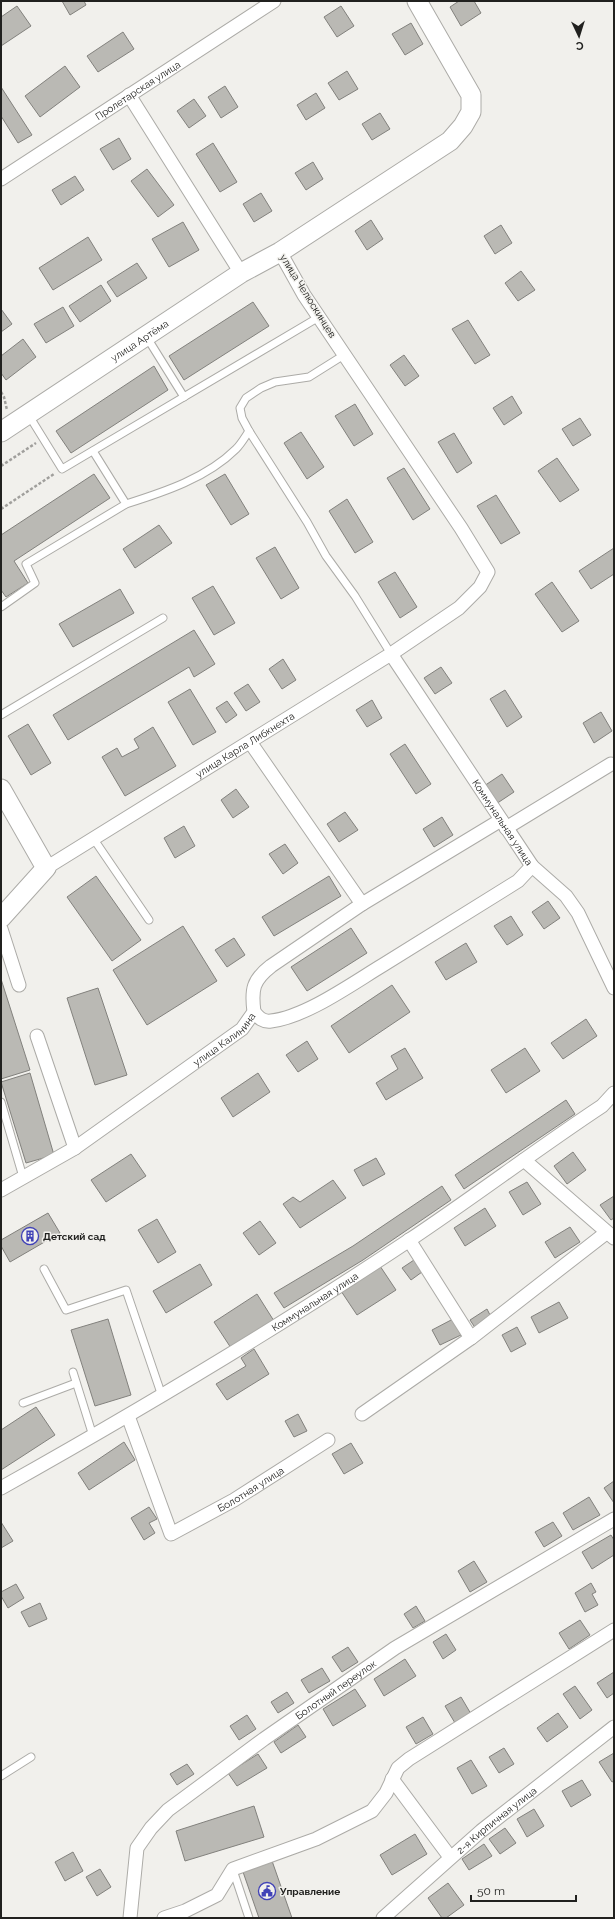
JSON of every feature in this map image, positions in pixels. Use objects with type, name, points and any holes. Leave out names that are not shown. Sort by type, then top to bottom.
[{"type":"street","name":"Пролетарская улица","points":[[1,179],[274,1]]},
{"type":"street","name":"улица Челюскинцев","points":[[417,1],[471,95],[471,112],[463,126],[450,141],[280,252],[319,317],[461,528],[488,572]]},
{"type":"street","points":[[129,95],[242,273]]},
{"type":"street","name":"улица Артёма","points":[[1,432],[242,273],[280,252]]},
{"type":"street","name":"улица Карла Либкнехта","points":[[1,918],[46,868],[391,654],[459,608],[480,587],[488,572]]},
{"type":"street","name":"Коммунальная улица","points":[[391,654],[532,866],[566,896],[578,913],[614,988]]},
{"type":"street","points":[[250,742],[362,904]]},
{"type":"street","name":"улица Калинина","points":[[1,1190],[75,1148],[242,1029],[254,1012],[252,996],[255,982],[262,974],[362,904],[611,764]]},
{"type":"street","points":[[1,789],[46,868]]},
{"type":"street","points":[[254,1012],[264,1021],[272,1021],[306,1009],[343,989],[518,881],[532,866]]},
{"type":"street","points":[[1,929],[4,950],[19,985]]},
{"type":"street","points":[[37,1036],[75,1148]]},
{"type":"street","name":"Коммунальная улица","points":[[1,1488],[94,1436],[228,1356],[409,1240],[602,1106],[614,1093]]},
{"type":"street","points":[[362,1414],[471,1338],[610,1235],[524,1160]]},
{"type":"street","points":[[409,1240],[471,1338]]},
{"type":"street","name":"Болотная улица","points":[[128,1416],[171,1534],[234,1500],[328,1440]]},
{"type":"street","name":"Болотный переулок","points":[[130,1918],[137,1848],[151,1828],[168,1810],[264,1739],[395,1648],[614,1519]]},
{"type":"street","points":[[164,1918],[186,1914],[217,1895],[233,1869],[316,1840],[372,1811],[386,1793],[398,1768],[409,1759],[614,1630]]},
{"type":"street","name":"2-я Кирпичная улица","points":[[383,1918],[481,1831],[614,1727]]},
{"type":"street","points":[[392,1779],[450,1857]]},
{"type":"lane","points":[[28,413],[62,469],[319,317]]},
{"type":"lane","points":[[146,336],[184,397]]},
{"type":"lane","points":[[344,355],[309,377],[275,382],[261,388],[246,398],[240,408],[242,418],[249,431],[292,498],[326,556],[355,596],[391,654]]},
{"type":"lane","points":[[1,607],[35,583],[26,564],[126,504],[159,494],[193,479],[223,461],[238,448],[249,431]]},
{"type":"lane","points":[[93,451],[126,504]]},
{"type":"lane","points":[[1,715],[163,618]]},
{"type":"lane","points":[[94,838],[149,920]]},
{"type":"lane","points":[[1,1102],[23,1177]]},
{"type":"lane","points":[[44,1270],[66,1310],[126,1290],[162,1396]]},
{"type":"lane","points":[[73,1372],[94,1436]]},
{"type":"lane","points":[[23,1403],[76,1383]]},
{"type":"lane","points":[[1,1776],[31,1757]]},
{"type":"lane","points":[[233,1869],[249,1918]]},
{"type":"path","points":[[1,466],[43,438]]},
{"type":"path","points":[[1,509],[62,469]]},
{"type":"building","points":[[62,1],[84,1],[86,5],[70,15]]},
{"type":"building","points":[[459,1],[474,1],[481,13],[461,26],[450,7]]},
{"type":"building","points":[[17,6],[31,26],[1,46],[1,17]]},
{"type":"building","points":[[341,6],[354,26],[337,37],[324,17]]},
{"type":"building","points":[[411,23],[423,44],[405,55],[392,34]]},
{"type":"building","points":[[123,32],[134,49],[98,72],[87,56]]},
{"type":"building","points":[[65,66],[80,87],[40,117],[25,96]]},
{"type":"building","points":[[347,71],[358,89],[339,100],[328,83]]},
{"type":"building","points":[[225,86],[238,107],[221,118],[208,97]]},
{"type":"building","points":[[1,87],[32,135],[18,143],[1,116]]},
{"type":"building","points":[[316,93],[325,108],[306,120],[297,105]]},
{"type":"building","points":[[194,99],[206,116],[189,128],[177,111]]},
{"type":"building","points":[[380,113],[390,129],[372,140],[362,124]]},
{"type":"building","points":[[119,138],[131,159],[113,170],[100,149]]},
{"type":"building","points":[[213,143],[237,182],[220,192],[196,154]]},
{"type":"building","points":[[313,162],[323,179],[306,190],[295,173]]},
{"type":"building","points":[[147,169],[174,205],[158,217],[131,181]]},
{"type":"building","points":[[75,176],[84,190],[61,205],[52,190]]},
{"type":"building","points":[[261,193],[272,211],[254,222],[243,204]]},
{"type":"building","points":[[371,220],[383,239],[367,250],[355,231]]},
{"type":"building","points":[[183,222],[199,250],[169,267],[152,239]]},
{"type":"building","points":[[501,225],[512,243],[495,254],[484,236]]},
{"type":"building","points":[[88,237],[102,260],[53,290],[39,268]]},
{"type":"building","points":[[137,263],[147,278],[117,297],[107,282]]},
{"type":"building","points":[[521,271],[535,290],[518,301],[505,283]]},
{"type":"building","points":[[101,285],[111,301],[80,322],[69,306]]},
{"type":"building","points":[[253,302],[269,326],[184,380],[169,356]]},
{"type":"building","points":[[63,307],[74,326],[46,343],[34,324]]},
{"type":"building","points":[[1,309],[12,324],[1,332]]},
{"type":"building","points":[[468,320],[490,355],[475,364],[452,329]]},
{"type":"building","points":[[23,339],[36,357],[6,380],[1,373],[1,356]]},
{"type":"building","points":[[404,355],[419,376],[405,386],[390,365]]},
{"type":"building","points":[[154,366],[168,390],[71,453],[56,431]]},
{"type":"building","points":[[512,396],[522,413],[504,425],[493,408]]},
{"type":"building","points":[[355,404],[373,434],[354,446],[335,416]]},
{"type":"building","points":[[580,418],[591,435],[573,446],[562,429]]},
{"type":"building","points":[[301,432],[324,467],[307,479],[284,443]]},
{"type":"building","points":[[454,433],[472,463],[457,473],[438,442]]},
{"type":"building","points":[[557,458],[579,490],[560,502],[538,471]]},
{"type":"building","points":[[404,468],[430,509],[413,520],[387,478]]},
{"type":"building","points":[[94,474],[110,498],[14,561],[28,583],[6,597],[1,590],[1,535]]},
{"type":"building","points":[[225,474],[249,514],[231,525],[206,485]]},
{"type":"building","points":[[496,495],[520,533],[501,544],[477,506]]},
{"type":"building","points":[[347,499],[373,542],[355,553],[329,511]]},
{"type":"building","points":[[159,525],[172,543],[135,568],[123,549]]},
{"type":"building","points":[[275,547],[299,588],[281,599],[256,558]]},
{"type":"building","points":[[614,548],[614,574],[591,589],[579,571]]},
{"type":"building","points":[[395,572],[417,607],[400,618],[378,582]]},
{"type":"building","points":[[552,582],[579,621],[562,632],[535,594]]},
{"type":"building","points":[[213,586],[235,623],[214,635],[192,598]]},
{"type":"building","points":[[120,589],[134,613],[73,647],[59,624]]},
{"type":"building","points":[[194,630],[215,664],[194,677],[189,667],[68,740],[53,715]]},
{"type":"building","points":[[283,659],[296,680],[282,689],[269,669]]},
{"type":"building","points":[[441,667],[452,683],[435,694],[424,678]]},
{"type":"building","points":[[248,684],[260,702],[246,711],[234,693]]},
{"type":"building","points":[[190,689],[216,732],[193,745],[168,702]]},
{"type":"building","points":[[505,690],[522,717],[507,727],[490,699]]},
{"type":"building","points":[[372,700],[382,718],[367,727],[356,710]]},
{"type":"building","points":[[227,701],[237,715],[226,723],[216,708]]},
{"type":"building","points":[[601,712],[612,731],[594,743],[583,723]]},
{"type":"building","points":[[28,724],[51,763],[31,775],[8,736]]},
{"type":"building","points":[[153,727],[176,766],[125,796],[102,757],[117,748],[122,757],[139,748],[134,739]]},
{"type":"building","points":[[405,744],[431,784],[416,794],[390,754]]},
{"type":"building","points":[[502,774],[514,792],[496,804],[484,786]]},
{"type":"building","points":[[236,789],[249,807],[233,818],[221,800]]},
{"type":"building","points":[[345,812],[358,830],[339,842],[327,824]]},
{"type":"building","points":[[442,817],[453,835],[434,847],[423,829]]},
{"type":"building","points":[[184,826],[195,846],[175,858],[164,838]]},
{"type":"building","points":[[285,844],[298,863],[283,874],[269,854]]},
{"type":"building","points":[[96,876],[141,940],[112,961],[67,897]]},
{"type":"building","points":[[329,876],[341,896],[274,936],[262,917]]},
{"type":"building","points":[[548,901],[560,918],[544,929],[532,912]]},
{"type":"building","points":[[511,916],[523,935],[507,945],[494,926]]},
{"type":"building","points":[[183,926],[217,981],[147,1025],[113,970]]},
{"type":"building","points":[[351,928],[367,953],[307,991],[291,967]]},
{"type":"building","points":[[234,938],[245,955],[227,967],[215,950]]},
{"type":"building","points":[[466,943],[477,962],[446,980],[435,962]]},
{"type":"building","points":[[1,979],[30,1070],[1,1079]]},
{"type":"building","points":[[392,985],[410,1012],[349,1053],[331,1026]]},
{"type":"building","points":[[98,988],[127,1075],[95,1085],[67,998]]},
{"type":"building","points":[[586,1019],[597,1036],[563,1059],[551,1043]]},
{"type":"building","points":[[307,1041],[318,1059],[298,1072],[286,1055]]},
{"type":"building","points":[[405,1048],[423,1078],[386,1100],[376,1083],[398,1069],[391,1056]]},
{"type":"building","points":[[525,1048],[540,1071],[506,1093],[491,1070]]},
{"type":"building","points":[[30,1073],[54,1155],[26,1163],[1,1082]]},
{"type":"building","points":[[258,1073],[270,1092],[233,1117],[221,1098]]},
{"type":"building","points":[[566,1100],[575,1114],[464,1189],[455,1175]]},
{"type":"building","points":[[573,1152],[586,1170],[567,1184],[554,1166]]},
{"type":"building","points":[[131,1154],[146,1176],[106,1202],[91,1180]]},
{"type":"building","points":[[376,1158],[385,1174],[363,1186],[354,1170]]},
{"type":"building","points":[[333,1180],[346,1198],[300,1228],[283,1204],[293,1197],[300,1202]]},
{"type":"building","points":[[527,1182],[541,1204],[523,1215],[509,1192]]},
{"type":"building","points":[[442,1186],[451,1200],[363,1260],[284,1308],[274,1293],[353,1246]]},
{"type":"building","points":[[614,1196],[614,1218],[611,1220],[600,1205]]},
{"type":"building","points":[[485,1208],[496,1226],[465,1246],[454,1228]]},
{"type":"building","name":"Детский сад","points":[[48,1213],[60,1233],[10,1262],[1,1246],[1,1240]]},
{"type":"building","points":[[157,1219],[176,1252],[158,1263],[138,1230]]},
{"type":"building","points":[[260,1221],[276,1243],[259,1255],[243,1233]]},
{"type":"building","points":[[570,1227],[580,1242],[555,1258],[545,1242]]},
{"type":"building","points":[[414,1260],[422,1272],[411,1280],[402,1268]]},
{"type":"building","points":[[200,1264],[212,1285],[166,1313],[153,1291]]},
{"type":"building","points":[[380,1266],[396,1290],[357,1315],[341,1291]]},
{"type":"building","points":[[257,1294],[274,1321],[231,1348],[214,1322]]},
{"type":"building","points":[[559,1302],[568,1318],[539,1333],[531,1317]]},
{"type":"building","points":[[487,1309],[492,1319],[476,1329],[470,1320]]},
{"type":"building","points":[[108,1319],[131,1395],[95,1406],[71,1330]]},
{"type":"building","points":[[453,1319],[461,1335],[440,1345],[432,1330]]},
{"type":"building","points":[[517,1327],[526,1344],[511,1352],[502,1335]]},
{"type":"building","points":[[254,1349],[269,1374],[227,1400],[216,1384],[246,1366],[241,1358]]},
{"type":"building","points":[[36,1407],[55,1435],[1,1470],[1,1430]]},
{"type":"building","points":[[298,1414],[307,1431],[294,1437],[285,1421]]},
{"type":"building","points":[[124,1442],[135,1460],[89,1490],[78,1473]]},
{"type":"building","points":[[351,1443],[363,1463],[344,1474],[332,1454]]},
{"type":"building","points":[[614,1481],[614,1503],[604,1488]]},
{"type":"building","points":[[589,1497],[600,1515],[573,1530],[563,1513]]},
{"type":"building","points":[[149,1507],[157,1519],[149,1523],[155,1533],[144,1540],[131,1518]]},
{"type":"building","points":[[1,1522],[13,1541],[1,1548]]},
{"type":"building","points":[[553,1522],[562,1536],[544,1547],[535,1532]]},
{"type":"building","points":[[611,1535],[614,1540],[614,1555],[592,1569],[582,1552]]},
{"type":"building","points":[[474,1561],[487,1582],[470,1592],[458,1571]]},
{"type":"building","points":[[591,1583],[596,1592],[592,1594],[598,1605],[585,1612],[575,1593]]},
{"type":"building","points":[[16,1584],[24,1598],[8,1608],[1,1596],[1,1592]]},
{"type":"building","points":[[40,1603],[47,1619],[29,1627],[21,1612]]},
{"type":"building","points":[[416,1606],[425,1621],[413,1628],[404,1614]]},
{"type":"building","points":[[580,1620],[590,1635],[569,1649],[559,1633]]},
{"type":"building","points":[[446,1634],[456,1650],[443,1659],[433,1642]]},
{"type":"building","points":[[348,1647],[358,1662],[342,1672],[332,1657]]},
{"type":"building","points":[[405,1659],[416,1676],[384,1696],[374,1679]]},
{"type":"building","points":[[322,1668],[330,1681],[309,1693],[301,1680]]},
{"type":"building","points":[[614,1672],[614,1693],[607,1698],[597,1683]]},
{"type":"building","points":[[575,1686],[592,1710],[580,1719],[563,1694]]},
{"type":"building","points":[[355,1689],[366,1706],[333,1726],[323,1709]]},
{"type":"building","points":[[287,1692],[294,1703],[278,1713],[271,1702]]},
{"type":"building","points":[[461,1697],[471,1714],[455,1723],[445,1706]]},
{"type":"building","points":[[558,1713],[568,1727],[547,1742],[537,1728]]},
{"type":"building","points":[[247,1715],[256,1729],[239,1740],[230,1726]]},
{"type":"building","points":[[423,1717],[433,1734],[416,1744],[406,1727]]},
{"type":"building","points":[[298,1725],[306,1737],[281,1753],[274,1742]]},
{"type":"building","points":[[504,1748],[514,1764],[499,1773],[489,1757]]},
{"type":"building","points":[[614,1753],[614,1781],[612,1782],[599,1762]]},
{"type":"building","points":[[258,1754],[267,1768],[237,1786],[228,1773]]},
{"type":"building","points":[[471,1760],[487,1786],[472,1794],[457,1768]]},
{"type":"building","points":[[187,1764],[194,1774],[177,1785],[170,1774]]},
{"type":"building","points":[[582,1780],[591,1795],[571,1807],[562,1791]]},
{"type":"building","points":[[254,1806],[264,1837],[185,1861],[176,1831]]},
{"type":"building","points":[[534,1809],[544,1826],[527,1837],[517,1819]]},
{"type":"building","points":[[505,1828],[516,1843],[500,1854],[489,1839]]},
{"type":"building","points":[[415,1834],[427,1854],[392,1875],[380,1855]]},
{"type":"building","points":[[484,1844],[492,1856],[469,1870],[462,1859]]},
{"type":"building","points":[[73,1852],[83,1871],[65,1881],[55,1862]]},
{"type":"building","points":[[271,1858],[292,1918],[259,1918],[242,1869]]},
{"type":"building","points":[[100,1869],[111,1887],[97,1896],[86,1877]]},
{"type":"building","points":[[448,1883],[464,1905],[446,1918],[442,1918],[428,1898]]},
{"type":"place","name":"Детский сад","points":[[30,1236]]},
{"type":"place","name":"Управление","points":[[267,1891]]}]
